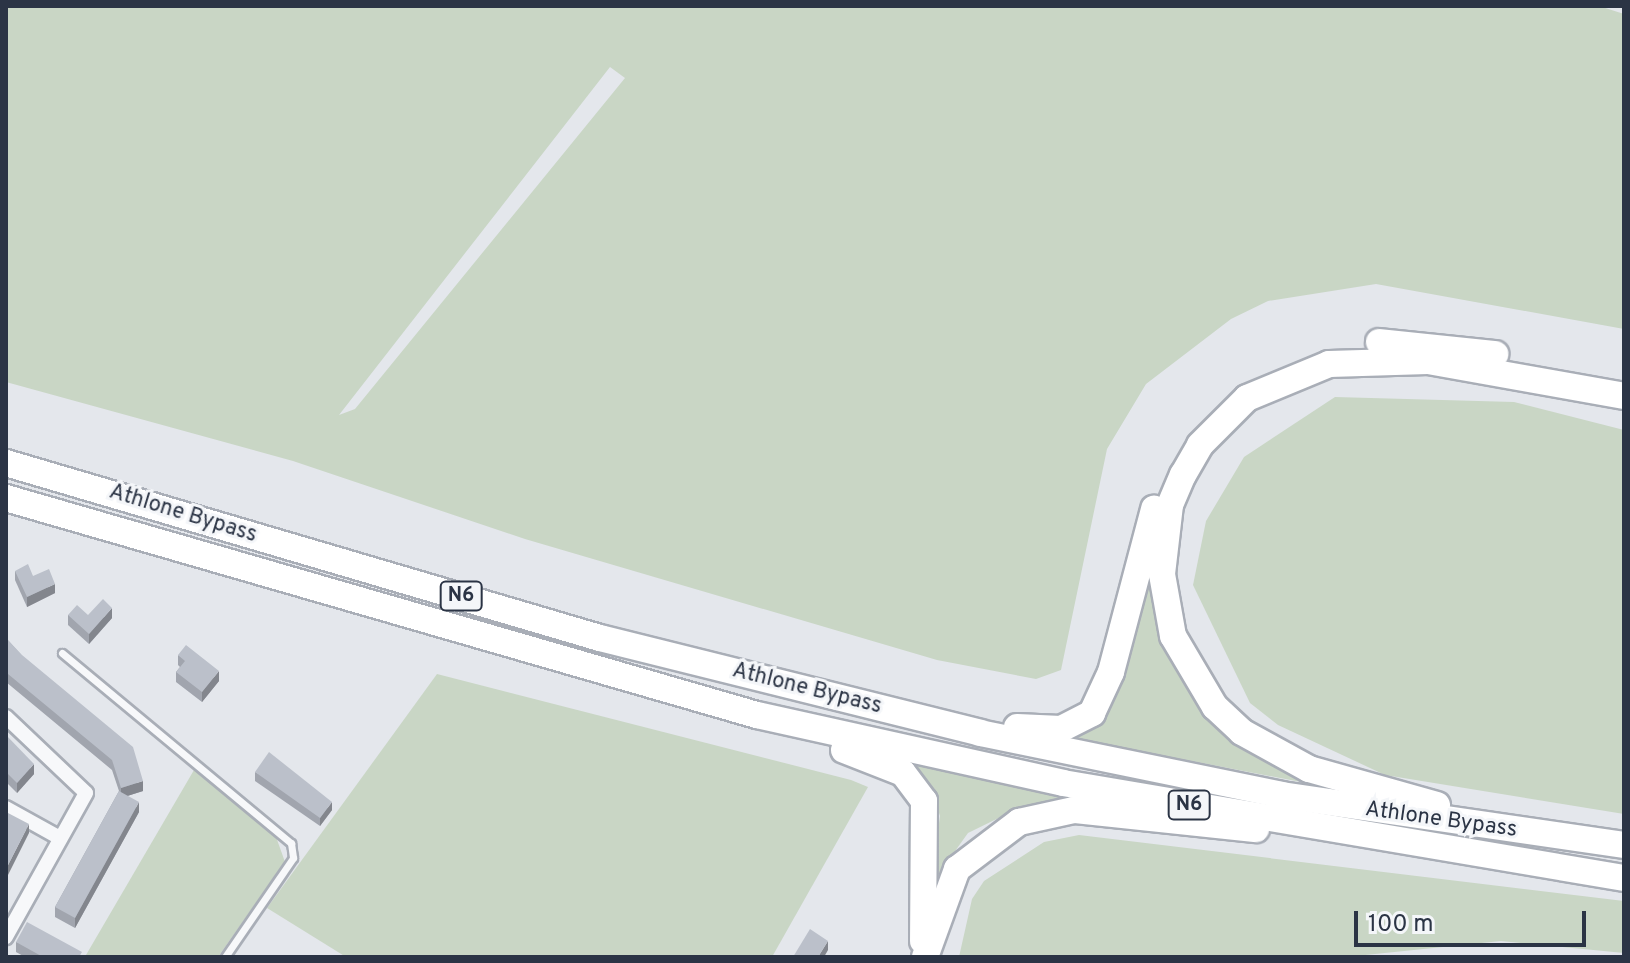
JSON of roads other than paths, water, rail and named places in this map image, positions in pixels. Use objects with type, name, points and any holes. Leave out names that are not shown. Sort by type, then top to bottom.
[{"type":"highway","points":[[919,717],[1034,730],[1061,729],[1092,713],[1111,672],[1172,460],[1198,421],[1262,370],[1324,348],[1417,342],[1624,378]]},
{"type":"highway","points":[[1547,835],[1333,777],[1242,732],[1189,671],[1173,636],[1163,535],[1200,445],[1247,398],[1299,372],[1392,358],[1624,396]]},
{"type":"highway","name":"Athlone Bypass","points":[[6,463],[600,638],[919,717],[1281,795],[1624,845]]},
{"type":"highway","name":"Athlone Bypass","points":[[6,498],[757,715],[1063,783],[1624,878]]},
{"type":"highway","points":[[757,715],[877,761],[915,785],[929,831],[920,892],[924,957]]},
{"type":"highway","points":[[924,957],[957,869],[997,833],[1045,812],[1220,829],[1343,831]]},
{"type":"street","points":[[6,717],[85,787],[6,937]]},
{"type":"street","points":[[6,808],[60,838]]},
{"type":"lane","points":[[62,653],[291,843],[293,858],[225,957]]}]
